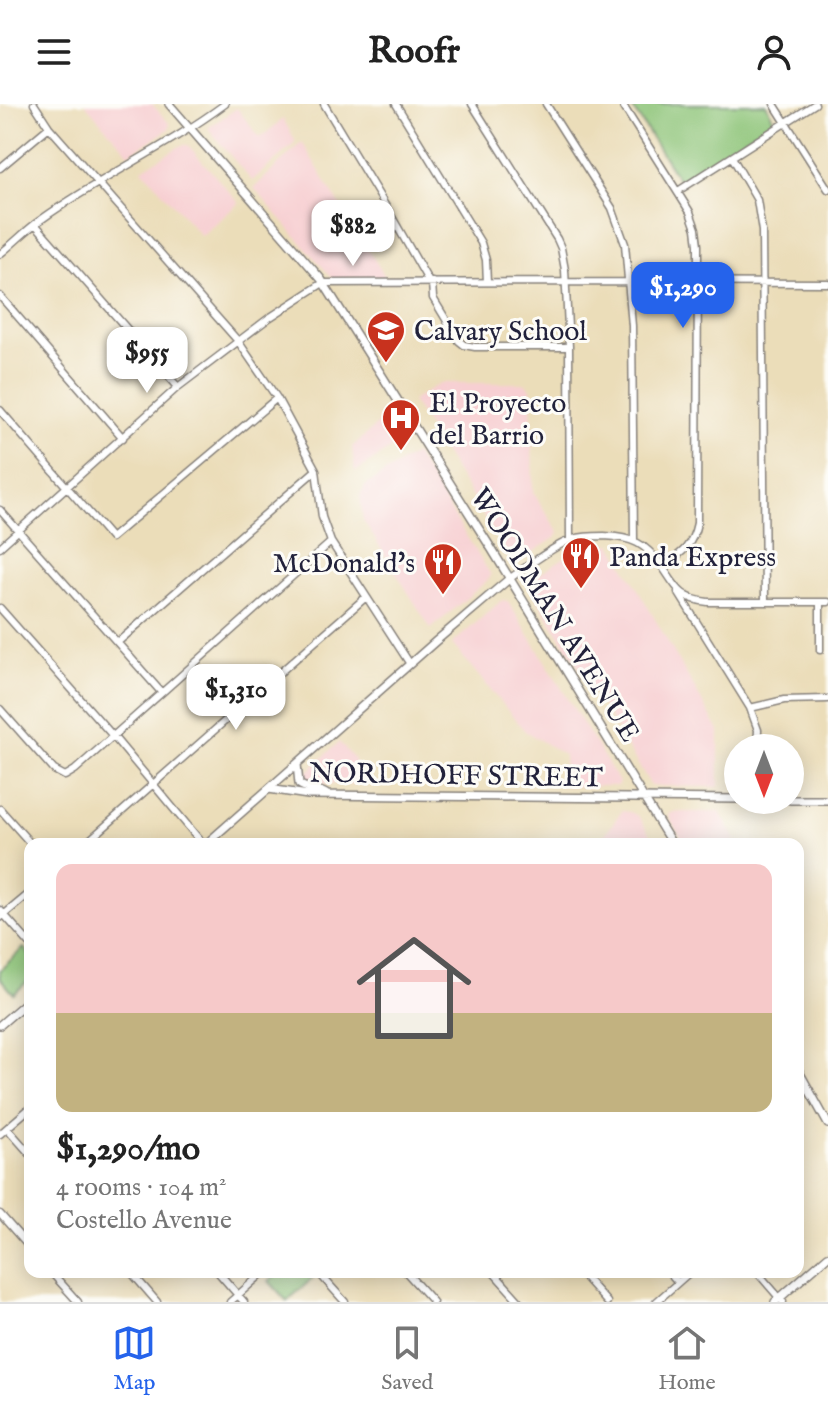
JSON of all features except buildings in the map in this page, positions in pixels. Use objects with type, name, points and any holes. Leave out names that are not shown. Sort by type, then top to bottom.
[{"type":"main road","name":"WOODMAN AVENUE","points":[[169,104],[323,283],[668,838]]},
{"type":"main road","points":[[212,838],[509,579]]},
{"type":"main road","points":[[297,764],[299,784],[328,795]]},
{"type":"main road","name":"NORDHOFF STREET","points":[[269,789],[328,795],[724,799]]},
{"type":"main road","points":[[804,800],[828,800]]},
{"type":"main road","points":[[0,1025],[24,1004]]},
{"type":"main road","points":[[804,1081],[828,1124]]},
{"type":"main road","points":[[779,1301],[828,1256]]},
{"type":"street","points":[[34,104],[49,127],[238,341],[277,398],[316,470],[322,517],[331,542],[410,664]]},
{"type":"street","points":[[0,254],[35,224],[225,104]]},
{"type":"street","points":[[324,104],[431,282],[433,298],[459,341],[475,347],[569,347]]},
{"type":"street","points":[[396,104],[481,243],[487,282]]},
{"type":"street","points":[[472,104],[557,239],[563,259],[569,347],[570,540]]},
{"type":"street","points":[[622,104],[690,212],[698,245],[697,523],[692,542],[685,551],[662,567]]},
{"type":"street","points":[[774,104],[828,189]]},
{"type":"street","points":[[678,191],[815,104]]},
{"type":"street","points":[[550,105],[612,208],[625,244],[632,326],[634,540]]},
{"type":"street","points":[[0,168],[49,127]]},
{"type":"street","points":[[732,157],[757,200],[762,231],[765,602]]},
{"type":"street","points":[[35,224],[178,387]]},
{"type":"street","points":[[0,547],[178,387],[269,318],[323,283],[828,283]]},
{"type":"street","points":[[0,296],[123,438]]},
{"type":"street","points":[[0,410],[111,538],[277,398]]},
{"type":"street","points":[[118,642],[316,470]]},
{"type":"street","points":[[0,510],[161,692]]},
{"type":"street","points":[[509,579],[570,540],[607,536],[634,540],[649,551],[662,567],[750,708],[758,734]]},
{"type":"street","points":[[0,709],[54,770],[65,776],[331,542]]},
{"type":"street","points":[[676,589],[702,602],[824,602],[820,650]]},
{"type":"street","points":[[92,838],[366,597]]},
{"type":"street","points":[[0,608],[200,838]]},
{"type":"street","points":[[750,708],[784,700],[828,699]]},
{"type":"street","points":[[0,809],[26,838]]},
{"type":"street","points":[[24,898],[1,915],[24,938]]},
{"type":"street","points":[[0,1134],[24,1113]]},
{"type":"street","points":[[7,1128],[24,1147]]},
{"type":"street","points":[[0,1214],[24,1241]]},
{"type":"street","points":[[56,1278],[78,1302]]},
{"type":"street","points":[[136,1278],[157,1302]]},
{"type":"street","points":[[223,1278],[244,1302]]},
{"type":"street","points":[[230,1302],[257,1278]]},
{"type":"street","points":[[323,1278],[345,1302]]},
{"type":"street","points":[[411,1278],[433,1302]]},
{"type":"street","points":[[498,1278],[520,1302]]},
{"type":"street","points":[[585,1278],[607,1302]]},
{"type":"street","points":[[674,1278],[678,1282]]},
{"type":"street","points":[[656,1302],[683,1278]]},
{"type":"street","points":[[762,1278],[779,1301]]},
{"type":"shaded area","points":[[85,104],[152,104],[170,124],[169,129],[129,154]]},
{"type":"shaded area","points":[[237,108],[260,138],[283,119],[295,140],[252,181],[209,130]]},
{"type":"shaded area","points":[[302,142],[386,278],[333,279],[254,188]]},
{"type":"shaded area","points":[[182,145],[188,145],[239,203],[201,236],[142,169]]},
{"type":"shaded area","points":[[440,383],[523,383],[531,389],[533,492],[559,533],[517,562],[511,560],[412,401]]},
{"type":"shaded area","points":[[390,413],[406,439],[355,472],[352,447]]},
{"type":"shaded area","points":[[415,454],[491,575],[431,629],[363,520],[360,495],[366,485]]},
{"type":"shaded area","points":[[612,544],[719,731],[719,787],[651,786],[530,587],[532,578],[578,549]]},
{"type":"shaded area","points":[[502,600],[508,601],[619,782],[617,786],[565,786],[564,755],[525,731],[452,644]]},
{"type":"shaded area","points":[[339,742],[354,759],[354,784],[304,781],[303,776]]},
{"type":"shaded area","points":[[622,811],[638,816],[652,838],[602,838]]},
{"type":"shaded area","points":[[673,812],[720,812],[735,838],[681,838],[669,815]]},
{"type":"green space","points":[[630,104],[766,104],[774,120],[681,180]]},
{"type":"green space","points":[[24,948],[24,985],[14,994],[0,978],[0,970]]},
{"type":"green space","points":[[272,1278],[313,1278],[287,1301],[269,1281]]},
{"type":"place","name":"Calvary School","points":[[386,364]]},
{"type":"place","name":"El Proyecto del Barrio","points":[[401,452]]},
{"type":"place","name":"Panda Express","points":[[581,590]]},
{"type":"place","name":"McDonald's","points":[[443,596]]}]
